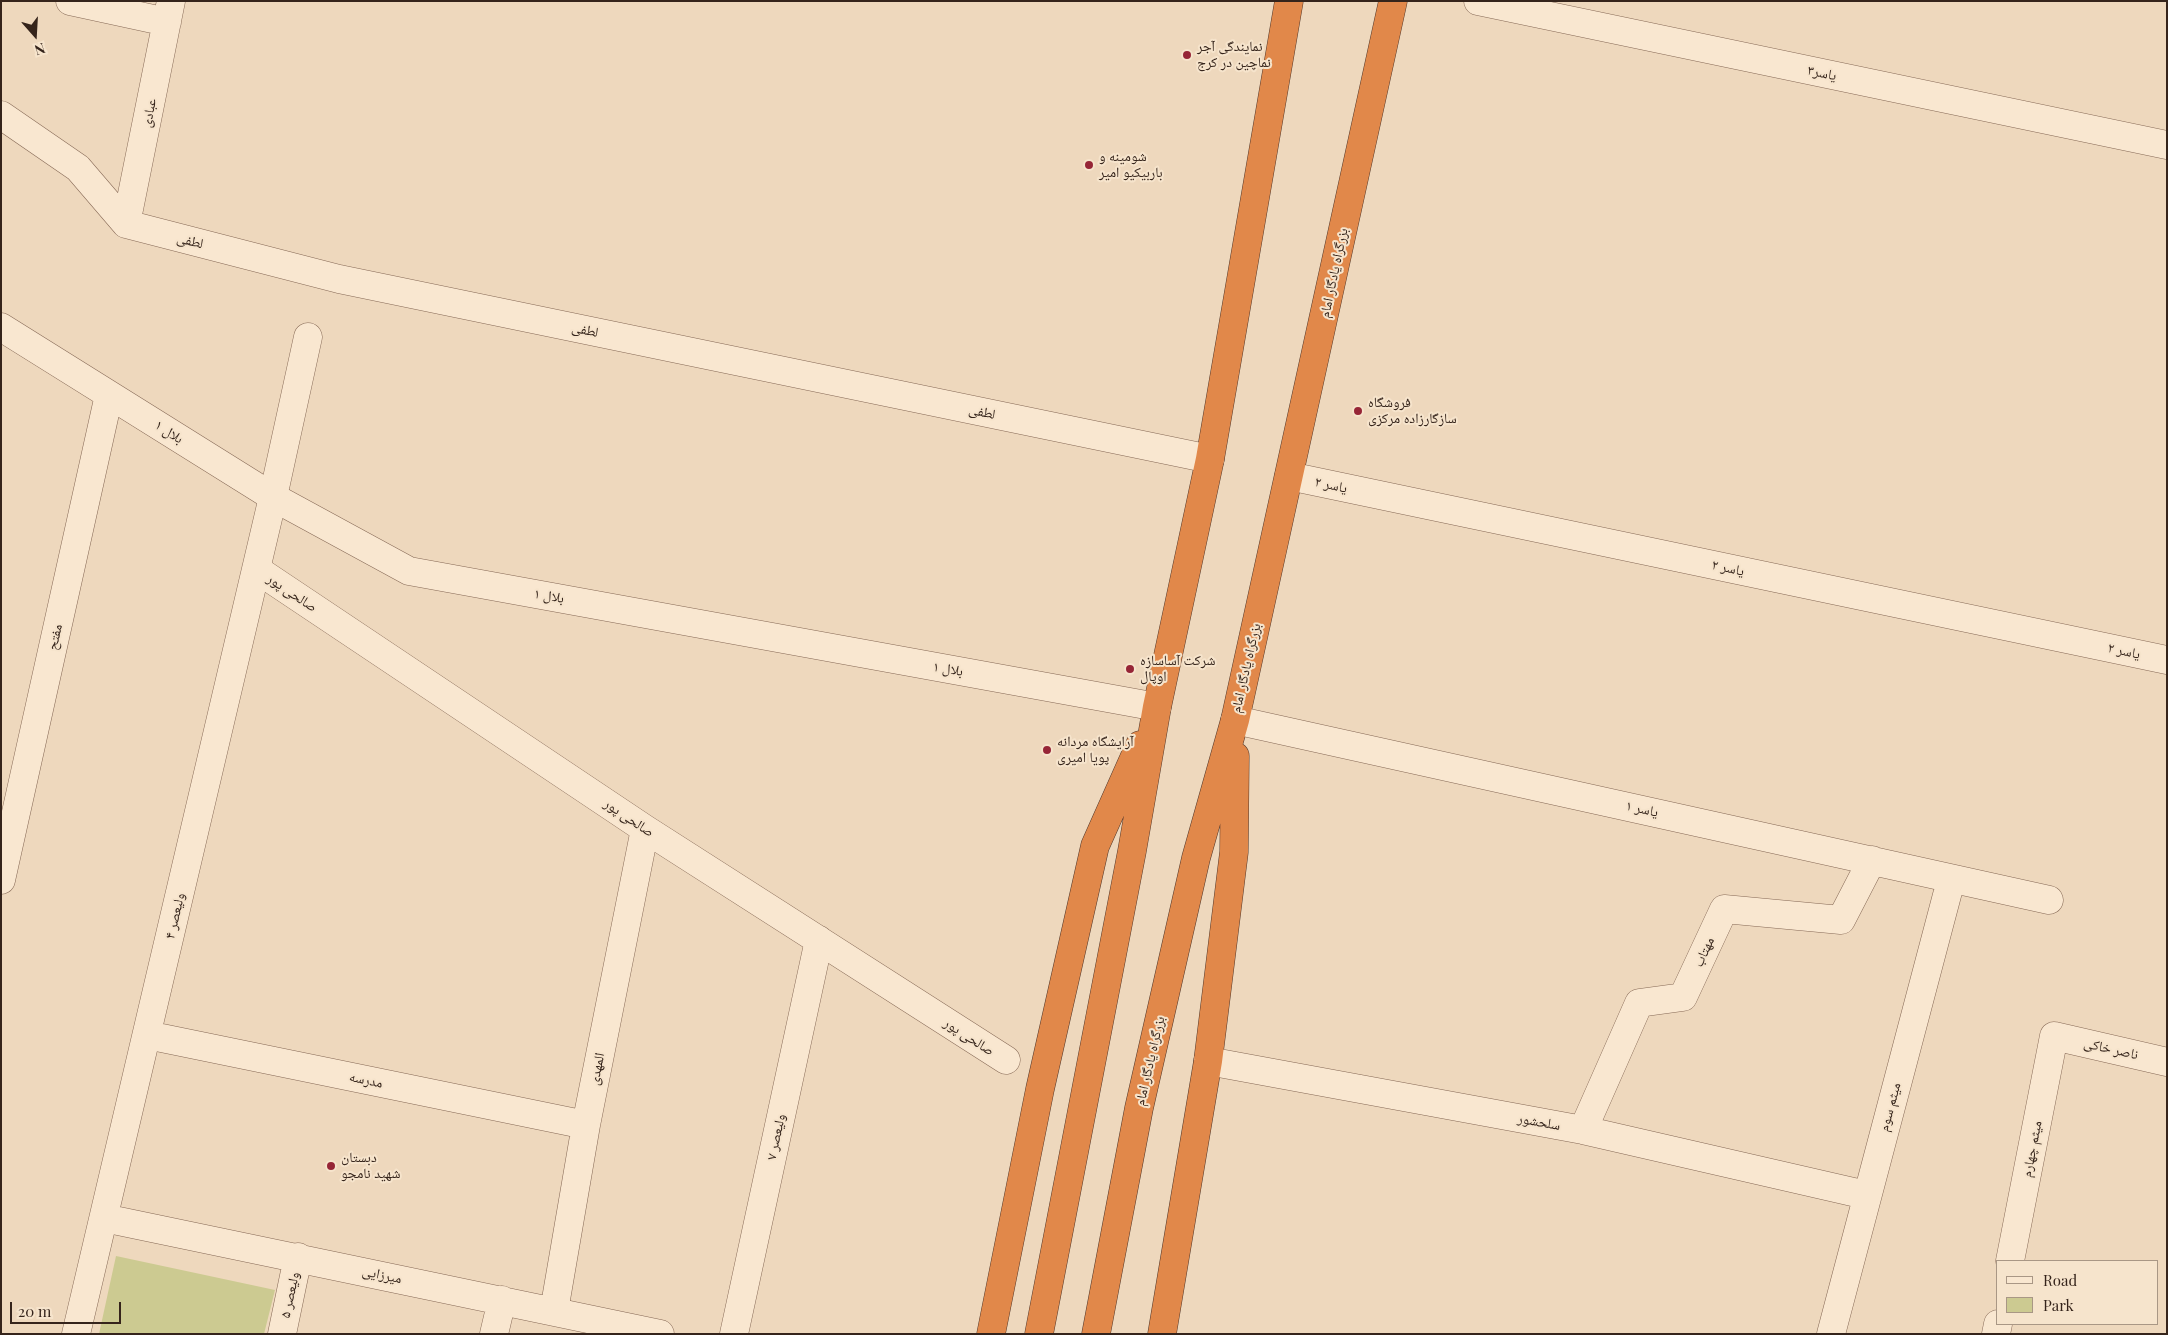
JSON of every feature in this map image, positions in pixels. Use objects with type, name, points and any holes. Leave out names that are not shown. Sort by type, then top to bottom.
[{"type":"highway","points":[[1039,1334],[1132,851],[1157,707],[1210,459],[1289,1]]},
{"type":"highway","name":"بزرگراه یادگار امام","points":[[1096,1334],[1139,1108],[1196,858],[1235,720],[1393,1]]},
{"type":"highway","points":[[991,1334],[1040,1089],[1095,846],[1157,707]]},
{"type":"highway","points":[[1162,1334],[1208,1061],[1234,852],[1235,720]]},
{"type":"street","points":[[70,1],[169,12]]},
{"type":"street","name":"یاسر۳","points":[[1478,1],[2167,145]]},
{"type":"street","name":"عبادی","points":[[126,224],[169,12]]},
{"type":"street","points":[[2,117],[78,168],[126,224]]},
{"type":"street","name":"لطفی","points":[[126,224],[349,281],[1210,459]]},
{"type":"street","name":"بلال ۱","points":[[1,327],[273,497],[409,571],[1157,707]]},
{"type":"street","name":"ولیعصر ۴","points":[[76,1334],[273,497],[308,337]]},
{"type":"street","name":"مفتح","points":[[1,880],[109,395]]},
{"type":"street","name":"یاسر ۲","points":[[1289,476],[2167,660]]},
{"type":"street","name":"صالحی پور","points":[[256,568],[645,829],[1006,1060]]},
{"type":"street","name":"یاسر ۱","points":[[1235,720],[1872,860],[1951,880],[2049,900]]},
{"type":"street","name":"المهدی","points":[[554,1311],[586,1125],[645,829]]},
{"type":"street","name":"مهتاب","points":[[1583,1130],[1639,1004],[1683,997],[1724,909],[1840,920],[1872,860]]},
{"type":"street","name":"میثم سوم","points":[[1831,1334],[1866,1195],[1951,880]]},
{"type":"street","name":"ولیعصر ۷","points":[[734,1334],[819,940]]},
{"type":"street","name":"مدرسه","points":[[146,1035],[586,1125]]},
{"type":"street","name":"ناصر خاکی","points":[[2054,1036],[2167,1062]]},
{"type":"street","name":"میثم چهارم","points":[[2010,1260],[2054,1036]]},
{"type":"street","name":"سلحشور","points":[[1208,1061],[1583,1130],[1866,1195]]},
{"type":"street","name":"میرزایی","points":[[104,1218],[660,1334]]},
{"type":"street","name":"ولیعصر ۵","points":[[282,1334],[298,1257]]},
{"type":"street","points":[[494,1334],[502,1300]]},
{"type":"green space","points":[[116,1256],[275,1290],[264,1334],[99,1334]]},
{"type":"place","name":"نمایندگی آجر نماچین در کرج","points":[[1187,55]]},
{"type":"place","name":"شومینه و باربیکیو امیر","points":[[1089,165]]},
{"type":"place","name":"فروشگاه سازگارزاده مرکزی","points":[[1358,411]]},
{"type":"place","name":"شرکت آساسازه اوپال","points":[[1130,669]]},
{"type":"place","name":"آرایشگاه مردانه پویا امیری","points":[[1047,750]]},
{"type":"place","name":"دبستان شهید نامجو","points":[[331,1166]]}]
